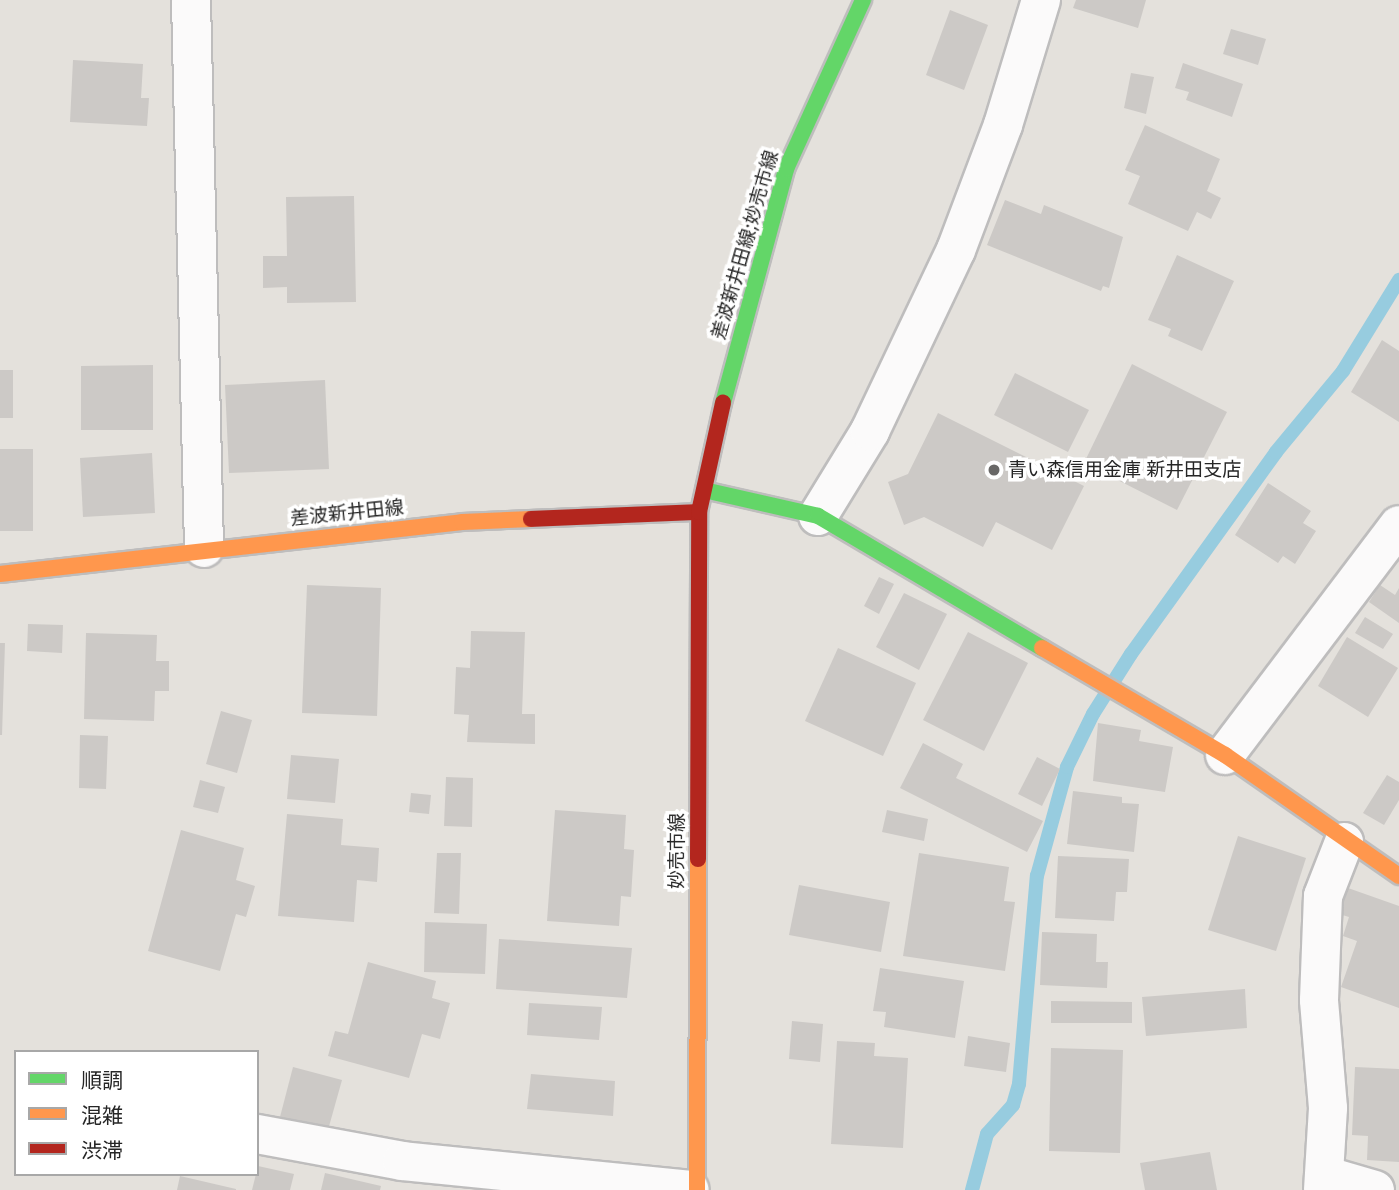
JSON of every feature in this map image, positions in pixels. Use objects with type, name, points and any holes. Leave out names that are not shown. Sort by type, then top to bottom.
[{"type":"main road","name":"差波新井田線;妙売市線","points":[[699,512],[732,363],[786,169],[863,0]]},
{"type":"main road","points":[[704,490],[818,516],[1225,755],[1344,842],[1399,876]]},
{"type":"main road","name":"差波新井田線","points":[[0,574],[204,548],[462,522],[699,512]]},
{"type":"main road","name":"妙売市線","points":[[697,1190],[699,512]]},
{"type":"street","points":[[191,0],[204,548]]},
{"type":"street","points":[[818,516],[870,431],[956,250],[1003,125],[1041,0]]},
{"type":"street","points":[[1225,755],[1399,525]]},
{"type":"street","points":[[1344,842],[1323,896],[1319,1000],[1328,1108],[1325,1183],[1375,1190]]},
{"type":"street","points":[[259,1134],[402,1161],[690,1190]]},
{"type":"building","points":[[1076,0],[1146,0],[1138,28],[1073,8]]},
{"type":"building","points":[[950,10],[988,25],[964,90],[926,75]]},
{"type":"building","points":[[1231,29],[1266,39],[1258,65],[1223,54]]},
{"type":"building","points":[[73,60],[143,64],[141,98],[149,98],[147,126],[70,122]]},
{"type":"building","points":[[1183,63],[1243,84],[1232,117],[1186,100],[1189,92],[1175,88]]},
{"type":"building","points":[[1131,73],[1154,77],[1146,114],[1124,108]]},
{"type":"building","points":[[1145,125],[1220,159],[1207,191],[1221,198],[1211,219],[1197,212],[1188,231],[1128,204],[1140,176],[1125,170]]},
{"type":"building","points":[[354,196],[356,302],[287,303],[287,287],[263,288],[263,256],[287,256],[286,197]]},
{"type":"building","points":[[1005,200],[1041,214],[1044,205],[1123,237],[1109,288],[1103,286],[1101,291],[987,245]]},
{"type":"building","points":[[1177,255],[1234,281],[1202,351],[1168,336],[1171,329],[1148,320]]},
{"type":"building","points":[[1382,340],[1399,351],[1399,422],[1351,392]]},
{"type":"building","points":[[1132,364],[1227,412],[1177,510],[1084,463]]},
{"type":"building","points":[[153,365],[153,430],[81,430],[81,366]]},
{"type":"building","points":[[0,370],[13,370],[13,418],[0,418]]},
{"type":"building","points":[[1015,373],[1089,410],[1068,452],[994,415]]},
{"type":"building","points":[[325,380],[329,469],[229,473],[225,385]]},
{"type":"building","points":[[938,413],[1084,486],[1052,550],[996,522],[983,547],[924,517],[904,525],[888,482],[908,474]]},
{"type":"building","points":[[0,449],[33,449],[33,531],[0,531]]},
{"type":"building","points":[[152,453],[155,513],[83,517],[80,458]]},
{"type":"building","points":[[1268,483],[1311,511],[1303,523],[1316,531],[1295,564],[1283,556],[1278,563],[1235,535]]},
{"type":"building","points":[[879,577],[894,584],[879,614],[864,606]]},
{"type":"building","points":[[307,585],[381,588],[377,716],[302,713]]},
{"type":"building","points":[[1380,585],[1395,595],[1399,588],[1399,623],[1369,602]]},
{"type":"building","points":[[904,593],[947,614],[919,670],[876,647]]},
{"type":"building","points":[[1365,617],[1393,634],[1383,649],[1355,633]]},
{"type":"building","points":[[28,624],[63,625],[62,653],[27,651]]},
{"type":"building","points":[[471,631],[525,632],[522,714],[535,714],[535,744],[467,742],[469,715],[454,714],[456,667],[470,668]]},
{"type":"building","points":[[968,632],[1028,663],[984,751],[923,720]]},
{"type":"building","points":[[86,633],[157,635],[156,661],[169,661],[169,691],[155,691],[154,721],[84,719]]},
{"type":"building","points":[[1347,637],[1398,668],[1368,717],[1318,686]]},
{"type":"building","points":[[0,643],[5,643],[2,735],[0,735]]},
{"type":"building","points":[[838,648],[916,683],[883,756],[805,721]]},
{"type":"building","points":[[221,711],[252,720],[237,773],[206,764]]},
{"type":"building","points":[[1098,723],[1141,730],[1139,741],[1173,747],[1165,792],[1093,781]]},
{"type":"building","points":[[80,735],[108,736],[106,789],[79,788]]},
{"type":"building","points":[[923,743],[963,764],[956,778],[1043,821],[1027,852],[900,788]]},
{"type":"building","points":[[291,755],[339,759],[335,803],[287,799]]},
{"type":"building","points":[[1037,757],[1060,769],[1042,806],[1018,794]]},
{"type":"building","points":[[1387,775],[1399,782],[1399,800],[1384,825],[1363,813]]},
{"type":"building","points":[[446,777],[473,778],[472,827],[444,826]]},
{"type":"building","points":[[200,780],[225,787],[218,813],[193,807]]},
{"type":"building","points":[[1073,791],[1122,797],[1122,803],[1139,804],[1134,852],[1067,844]]},
{"type":"building","points":[[411,793],[431,795],[429,814],[409,812]]},
{"type":"building","points":[[555,810],[626,815],[624,849],[634,850],[631,897],[621,896],[619,926],[547,921]]},
{"type":"building","points":[[887,810],[928,819],[924,841],[882,832]]},
{"type":"building","points":[[287,814],[343,819],[341,845],[379,848],[377,882],[357,880],[354,922],[278,916]]},
{"type":"building","points":[[181,830],[244,848],[236,880],[255,886],[246,917],[236,914],[220,971],[148,951]]},
{"type":"building","points":[[1238,836],[1306,858],[1276,951],[1208,930]]},
{"type":"building","points":[[437,853],[461,853],[459,914],[434,913]]},
{"type":"building","points":[[919,853],[1009,867],[1004,901],[1015,902],[1005,971],[903,956]]},
{"type":"building","points":[[1058,856],[1129,859],[1127,892],[1116,892],[1114,921],[1055,918]]},
{"type":"building","points":[[799,885],[890,902],[881,952],[789,935]]},
{"type":"building","points":[[1348,888],[1399,906],[1399,1008],[1341,987],[1357,941],[1343,936],[1349,917],[1339,914]]},
{"type":"building","points":[[425,922],[487,924],[485,974],[424,972]]},
{"type":"building","points":[[1042,932],[1097,934],[1096,962],[1108,962],[1107,988],[1040,985]]},
{"type":"building","points":[[499,939],[632,948],[627,998],[496,989]]},
{"type":"building","points":[[368,962],[436,981],[432,998],[450,1003],[440,1039],[422,1034],[409,1078],[328,1056],[335,1031],[348,1034]]},
{"type":"building","points":[[880,968],[964,981],[955,1038],[884,1027],[886,1012],[873,1011]]},
{"type":"building","points":[[1245,989],[1247,1028],[1146,1036],[1142,997]]},
{"type":"building","points":[[1051,1001],[1132,1002],[1132,1023],[1051,1023]]},
{"type":"building","points":[[529,1003],[602,1007],[599,1040],[527,1035]]},
{"type":"building","points":[[792,1021],[823,1024],[820,1062],[789,1059]]},
{"type":"building","points":[[968,1036],[1010,1043],[1006,1072],[964,1066]]},
{"type":"building","points":[[837,1041],[875,1043],[874,1056],[908,1058],[903,1148],[831,1144]]},
{"type":"building","points":[[1051,1048],[1123,1050],[1120,1153],[1049,1151]]},
{"type":"building","points":[[293,1067],[342,1080],[328,1130],[280,1117]]},
{"type":"building","points":[[1355,1067],[1399,1069],[1399,1162],[1367,1160],[1368,1136],[1352,1135]]},
{"type":"building","points":[[531,1074],[615,1081],[613,1116],[527,1109]]},
{"type":"building","points":[[1210,1152],[1217,1190],[1145,1190],[1140,1163]]},
{"type":"building","points":[[259,1166],[294,1174],[290,1190],[252,1190],[256,1176],[259,1176]]},
{"type":"building","points":[[325,1173],[381,1186],[380,1190],[321,1190]]},
{"type":"building","points":[[180,1176],[236,1189],[236,1190],[177,1190]]},
{"type":"waterway","points":[[972,1190],[987,1134],[1013,1105],[1019,1084],[1037,876],[1067,767],[1093,714],[1131,654],[1276,452],[1343,371],[1399,280]]},
{"type":"traffic: fast","points":[[723,403],[786,169],[863,0]]},
{"type":"traffic: fast","points":[[704,490],[818,516],[1042,648]]},
{"type":"traffic: slow","points":[[0,574],[462,522],[531,519]]},
{"type":"traffic: slow","points":[[1042,648],[1225,755],[1399,876]]},
{"type":"traffic: slow","points":[[697,1190],[698,859]]},
{"type":"traffic: jam","points":[[698,859],[699,512],[723,403]]},
{"type":"traffic: jam","points":[[531,519],[699,512]]},
{"type":"place","name":"青い森信用金庫 新井田支店","points":[[994,470]]}]
